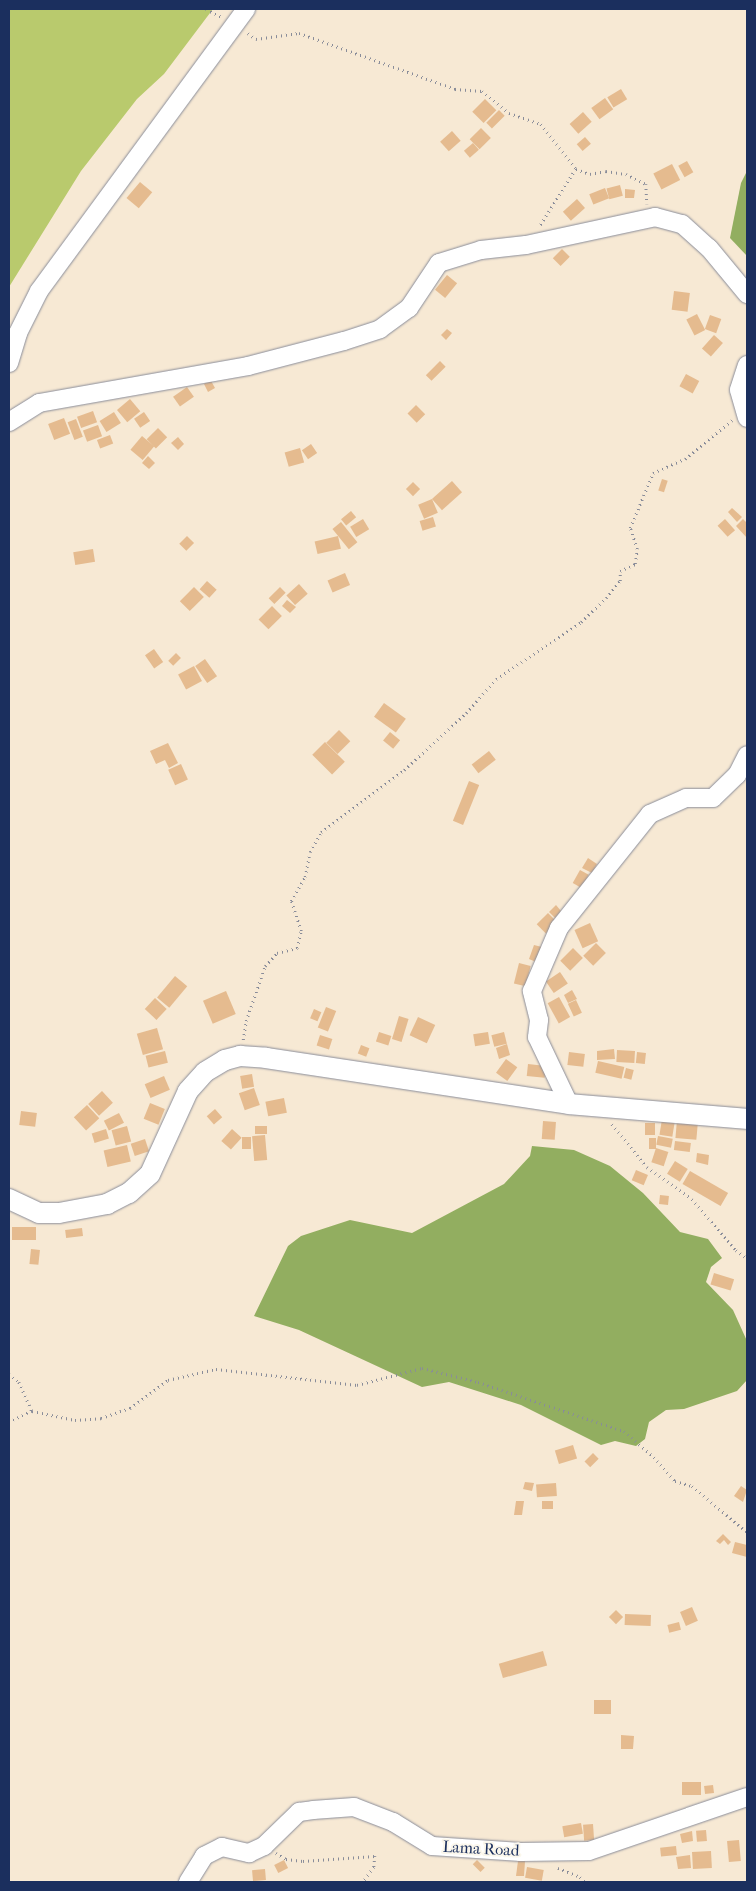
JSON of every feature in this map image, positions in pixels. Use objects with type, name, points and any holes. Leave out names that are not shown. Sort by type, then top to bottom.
[{"type":"main road","points":[[9,1199],[40,1213],[59,1213],[106,1204],[129,1193],[150,1174],[188,1091],[205,1072],[225,1060],[240,1056],[569,1104],[747,1119]]},
{"type":"street","points":[[9,362],[18,333],[40,291],[246,9]]},
{"type":"street","points":[[9,422],[39,403],[80,398],[248,366],[371,332],[409,308],[439,264],[481,250],[526,245],[655,217],[682,224],[709,248],[747,294]]},
{"type":"street","points":[[746,414],[739,390],[747,365]]},
{"type":"street","points":[[569,1104],[537,1037],[538,1020],[532,991],[546,953],[566,918],[650,814],[686,798],[713,798],[736,775],[747,755]]},
{"type":"street","name":"Lama Road","points":[[264,1846],[299,1812],[354,1807],[393,1822],[432,1846],[521,1852],[589,1851],[747,1797]]},
{"type":"street","points":[[188,1882],[204,1856],[222,1847],[248,1853],[264,1846]]},
{"type":"path","points":[[206,9],[236,24],[256,39],[299,33],[455,89],[482,91],[509,113],[541,124],[576,169],[590,174],[606,171],[626,174],[646,184],[648,210],[655,217]]},
{"type":"path","points":[[526,245],[576,169]]},
{"type":"path","points":[[240,1056],[246,1022],[265,966],[277,953],[297,948],[301,931],[291,901],[305,877],[310,852],[321,832],[404,770],[466,713],[496,679],[581,622],[606,598],[620,581],[620,571],[635,564],[637,549],[630,528],[653,473],[685,459],[746,414]]},
{"type":"path","points":[[610,1121],[647,1168],[692,1199],[736,1250],[747,1258]]},
{"type":"path","points":[[9,1422],[32,1411],[75,1420],[101,1418],[130,1408],[168,1380],[216,1369],[357,1385],[422,1368],[478,1382],[624,1432],[654,1457],[675,1481],[692,1486],[747,1532]]},
{"type":"path","points":[[9,1374],[19,1382],[32,1411]]},
{"type":"path","points":[[264,1846],[286,1859],[303,1861],[375,1856],[374,1867],[363,1882]]},
{"type":"green space","points":[[9,9],[213,9],[164,74],[137,99],[81,171],[9,287]]},
{"type":"green space","points":[[747,171],[747,256],[730,238],[741,183]]},
{"type":"green space","points":[[532,1146],[574,1150],[610,1166],[643,1193],[680,1232],[708,1239],[722,1258],[711,1267],[706,1282],[733,1310],[747,1341],[747,1380],[737,1391],[684,1409],[666,1410],[649,1422],[645,1439],[636,1446],[615,1441],[601,1445],[521,1405],[449,1382],[422,1387],[299,1330],[254,1316],[288,1246],[301,1236],[350,1220],[412,1233],[504,1184],[530,1156]]},
{"type":"building","points":[[621,89],[627,99],[613,108],[607,97]]},
{"type":"building","points":[[605,98],[613,109],[599,119],[591,108]]},
{"type":"building","points":[[485,99],[496,110],[484,123],[472,112]]},
{"type":"building","points":[[499,110],[505,116],[492,128],[486,123]]},
{"type":"building","points":[[583,112],[592,122],[578,134],[570,124]]},
{"type":"building","points":[[481,128],[491,138],[480,149],[470,139]]},
{"type":"building","points":[[452,131],[461,141],[449,151],[440,142]]},
{"type":"building","points":[[585,137],[591,144],[583,151],[577,144]]},
{"type":"building","points":[[473,143],[479,150],[470,158],[464,151]]},
{"type":"building","points":[[687,161],[693,172],[685,177],[678,166]]},
{"type":"building","points":[[672,164],[680,180],[661,190],[653,174]]},
{"type":"building","points":[[140,182],[152,192],[139,208],[127,198]]},
{"type":"building","points":[[620,185],[623,196],[609,199],[606,189]]},
{"type":"building","points":[[605,188],[609,198],[593,205],[589,194]]},
{"type":"building","points":[[625,189],[635,190],[634,198],[625,198]]},
{"type":"building","points":[[577,199],[585,208],[571,221],[563,212]]},
{"type":"building","points":[[562,249],[570,257],[561,266],[553,258]]},
{"type":"building","points":[[447,275],[457,283],[445,298],[435,290]]},
{"type":"building","points":[[674,291],[690,293],[688,312],[672,310]]},
{"type":"building","points":[[697,314],[705,330],[694,335],[686,319]]},
{"type":"building","points":[[710,315],[721,319],[716,333],[705,329]]},
{"type":"building","points":[[447,329],[452,333],[446,340],[441,335]]},
{"type":"building","points":[[714,335],[723,343],[711,356],[702,348]]},
{"type":"building","points":[[440,361],[446,367],[432,381],[426,375]]},
{"type":"building","points":[[686,374],[699,381],[693,393],[679,386]]},
{"type":"building","points":[[210,379],[215,388],[208,392],[204,384]]},
{"type":"building","points":[[187,387],[194,397],[180,407],[173,397]]},
{"type":"building","points":[[130,399],[140,411],[127,422],[117,410]]},
{"type":"building","points":[[416,405],[425,414],[417,423],[408,413]]},
{"type":"building","points":[[93,411],[97,422],[81,428],[77,417]]},
{"type":"building","points":[[114,412],[121,423],[106,432],[100,421]]},
{"type":"building","points":[[144,412],[150,421],[140,428],[134,419]]},
{"type":"building","points":[[64,418],[70,434],[54,440],[48,424]]},
{"type":"building","points":[[76,419],[83,437],[74,440],[68,422]]},
{"type":"building","points":[[98,425],[102,436],[87,442],[83,430]]},
{"type":"building","points":[[158,428],[167,437],[156,449],[147,439]]},
{"type":"building","points":[[110,435],[113,443],[100,448],[97,440]]},
{"type":"building","points":[[142,436],[154,446],[143,460],[130,450]]},
{"type":"building","points":[[178,437],[184,444],[178,450],[171,443]]},
{"type":"building","points":[[311,444],[317,453],[308,459],[302,450]]},
{"type":"building","points":[[300,448],[304,462],[289,467],[285,452]]},
{"type":"building","points":[[148,456],[155,463],[149,469],[142,463]]},
{"type":"building","points":[[662,479],[668,481],[664,492],[658,490]]},
{"type":"building","points":[[452,481],[462,492],[442,510],[432,499]]},
{"type":"building","points":[[413,482],[420,489],[413,496],[406,489]]},
{"type":"building","points":[[432,499],[438,513],[424,519],[418,505]]},
{"type":"building","points":[[732,508],[742,517],[737,522],[728,512]]},
{"type":"building","points":[[351,511],[356,517],[346,525],[341,519]]},
{"type":"building","points":[[433,517],[436,527],[423,531],[420,521]]},
{"type":"building","points":[[363,519],[369,529],[356,537],[350,527]]},
{"type":"building","points":[[725,519],[735,530],[728,537],[718,526]]},
{"type":"building","points":[[743,519],[747,523],[747,538],[736,526]]},
{"type":"building","points":[[341,522],[357,542],[349,549],[332,529]]},
{"type":"building","points":[[187,536],[194,543],[186,551],[179,544]]},
{"type":"building","points":[[338,536],[341,549],[318,554],[315,541]]},
{"type":"building","points":[[93,549],[95,562],[75,565],[73,552]]},
{"type":"building","points":[[345,573],[350,585],[333,592],[328,580]]},
{"type":"building","points":[[207,581],[217,590],[209,598],[200,589]]},
{"type":"building","points":[[299,584],[308,594],[295,605],[286,595]]},
{"type":"building","points":[[194,587],[204,597],[190,611],[180,601]]},
{"type":"building","points":[[280,587],[286,593],[274,604],[269,598]]},
{"type":"building","points":[[287,600],[296,607],[290,613],[282,606]]},
{"type":"building","points":[[272,606],[282,616],[268,629],[259,619]]},
{"type":"building","points":[[154,649],[163,662],[154,668],[145,655]]},
{"type":"building","points":[[176,653],[181,658],[173,666],[168,661]]},
{"type":"building","points":[[205,659],[217,676],[207,683],[195,666]]},
{"type":"building","points":[[194,666],[202,681],[186,689],[178,674]]},
{"type":"building","points":[[384,703],[406,719],[396,733],[374,717]]},
{"type":"building","points":[[339,730],[350,741],[338,754],[326,743]]},
{"type":"building","points":[[390,732],[400,740],[393,749],[383,741]]},
{"type":"building","points":[[325,742],[345,762],[332,775],[312,755]]},
{"type":"building","points":[[168,743],[178,763],[169,768],[165,760],[156,764],[150,751]]},
{"type":"building","points":[[489,751],[496,760],[478,773],[472,765]]},
{"type":"building","points":[[181,764],[188,780],[175,785],[168,770]]},
{"type":"building","points":[[469,781],[479,785],[463,825],[453,821]]},
{"type":"building","points":[[588,858],[597,864],[592,873],[582,868]]},
{"type":"building","points":[[580,870],[589,875],[581,888],[573,883]]},
{"type":"building","points":[[556,905],[561,911],[555,918],[549,912]]},
{"type":"building","points":[[548,913],[557,922],[546,934],[537,924]]},
{"type":"building","points":[[590,923],[598,941],[583,948],[574,930]]},
{"type":"building","points":[[596,943],[606,953],[593,966],[583,956]]},
{"type":"building","points":[[534,945],[542,947],[536,962],[529,959]]},
{"type":"building","points":[[573,948],[583,958],[570,971],[560,961]]},
{"type":"building","points":[[519,963],[531,966],[526,986],[514,983]]},
{"type":"building","points":[[560,972],[568,984],[554,993],[546,982]]},
{"type":"building","points":[[175,976],[187,986],[169,1008],[157,997]]},
{"type":"building","points":[[572,990],[577,999],[568,1003],[564,995]]},
{"type":"building","points":[[226,991],[236,1014],[213,1024],[203,1001]]},
{"type":"building","points":[[559,997],[570,1017],[559,1023],[548,1003]]},
{"type":"building","points":[[155,998],[167,1009],[156,1020],[145,1009]]},
{"type":"building","points":[[576,1000],[582,1013],[574,1016],[568,1004]]},
{"type":"building","points":[[326,1007],[336,1011],[328,1032],[318,1027]]},
{"type":"building","points":[[314,1009],[321,1012],[317,1021],[310,1018]]},
{"type":"building","points":[[399,1016],[409,1019],[402,1042],[392,1039]]},
{"type":"building","points":[[418,1017],[435,1025],[427,1043],[410,1035]]},
{"type":"building","points":[[157,1028],[163,1049],[143,1055],[137,1034]]},
{"type":"building","points":[[379,1032],[391,1036],[388,1046],[376,1042]]},
{"type":"building","points":[[488,1032],[490,1044],[475,1046],[473,1034]]},
{"type":"building","points":[[504,1032],[507,1044],[494,1047],[491,1035]]},
{"type":"building","points":[[320,1035],[332,1039],[329,1049],[317,1045]]},
{"type":"building","points":[[507,1044],[510,1055],[499,1059],[496,1048]]},
{"type":"building","points":[[361,1045],[369,1048],[366,1057],[358,1053]]},
{"type":"building","points":[[614,1049],[615,1059],[597,1060],[597,1051]]},
{"type":"building","points":[[617,1050],[635,1051],[634,1063],[616,1062]]},
{"type":"building","points":[[165,1051],[168,1063],[148,1067],[146,1056]]},
{"type":"building","points":[[569,1052],[585,1054],[583,1067],[567,1065]]},
{"type":"building","points":[[637,1052],[646,1053],[645,1064],[636,1063]]},
{"type":"building","points":[[506,1059],[517,1067],[507,1081],[496,1073]]},
{"type":"building","points":[[598,1061],[624,1067],[622,1079],[595,1073]]},
{"type":"building","points":[[528,1064],[546,1066],[545,1078],[527,1076]]},
{"type":"building","points":[[626,1068],[634,1070],[631,1080],[624,1078]]},
{"type":"building","points":[[252,1074],[254,1087],[242,1089],[240,1076]]},
{"type":"building","points":[[164,1076],[170,1090],[151,1098],[145,1084]]},
{"type":"building","points":[[254,1088],[260,1105],[245,1110],[239,1093]]},
{"type":"building","points":[[102,1091],[113,1103],[99,1116],[88,1104]]},
{"type":"building","points":[[284,1098],[287,1113],[268,1116],[265,1102]]},
{"type":"building","points":[[150,1103],[165,1109],[158,1125],[144,1119]]},
{"type":"building","points":[[87,1105],[99,1118],[86,1130],[74,1117]]},
{"type":"building","points":[[215,1109],[222,1117],[214,1125],[207,1116]]},
{"type":"building","points":[[21,1111],[37,1113],[35,1127],[19,1125]]},
{"type":"building","points":[[119,1113],[124,1123],[109,1131],[104,1121]]},
{"type":"building","points":[[662,1119],[675,1121],[672,1137],[659,1135]]},
{"type":"building","points":[[677,1120],[698,1122],[696,1140],[675,1138]]},
{"type":"building","points":[[543,1121],[556,1122],[555,1140],[542,1139]]},
{"type":"building","points":[[645,1123],[655,1123],[655,1135],[645,1135]]},
{"type":"building","points":[[127,1126],[131,1141],[116,1146],[112,1130]]},
{"type":"building","points":[[255,1126],[267,1126],[267,1134],[255,1134]]},
{"type":"building","points":[[106,1129],[109,1139],[95,1143],[92,1133]]},
{"type":"building","points":[[232,1129],[242,1138],[231,1150],[221,1141]]},
{"type":"building","points":[[265,1135],[267,1160],[254,1161],[252,1136]]},
{"type":"building","points":[[658,1136],[673,1139],[671,1148],[656,1145]]},
{"type":"building","points":[[242,1137],[251,1137],[251,1149],[242,1149]]},
{"type":"building","points":[[649,1138],[656,1138],[656,1149],[649,1149]]},
{"type":"building","points":[[145,1139],[149,1151],[135,1156],[131,1144]]},
{"type":"building","points":[[675,1141],[691,1143],[690,1152],[674,1150]]},
{"type":"building","points":[[127,1145],[131,1162],[107,1167],[104,1150]]},
{"type":"building","points":[[656,1148],[668,1152],[664,1166],[651,1162]]},
{"type":"building","points":[[697,1153],[709,1155],[708,1165],[696,1162]]},
{"type":"building","points":[[675,1161],[688,1169],[680,1182],[667,1174]]},
{"type":"building","points":[[636,1170],[648,1175],[644,1185],[632,1180]]},
{"type":"building","points":[[690,1171],[728,1193],[721,1206],[682,1184]]},
{"type":"building","points":[[660,1195],[669,1196],[668,1205],[659,1204]]},
{"type":"building","points":[[12,1227],[36,1227],[36,1240],[12,1240]]},
{"type":"building","points":[[82,1228],[83,1236],[66,1238],[65,1230]]},
{"type":"building","points":[[31,1249],[40,1250],[38,1265],[29,1264]]},
{"type":"building","points":[[714,1273],[734,1279],[731,1291],[710,1284]]},
{"type":"building","points":[[573,1445],[577,1458],[559,1464],[555,1451]]},
{"type":"building","points":[[593,1453],[599,1459],[590,1467],[585,1461]]},
{"type":"building","points":[[525,1482],[534,1483],[532,1491],[523,1489]]},
{"type":"building","points":[[556,1483],[557,1496],[537,1497],[536,1484]]},
{"type":"building","points":[[741,1486],[747,1490],[743,1502],[734,1496]]},
{"type":"building","points":[[516,1501],[524,1501],[522,1515],[514,1515]]},
{"type":"building","points":[[542,1501],[553,1501],[553,1509],[542,1509]]},
{"type":"building","points":[[723,1534],[731,1542],[728,1545],[724,1540],[720,1544],[716,1541]]},
{"type":"building","points":[[735,1542],[747,1545],[747,1557],[732,1553]]},
{"type":"building","points":[[692,1607],[698,1621],[686,1626],[680,1612]]},
{"type":"building","points":[[616,1610],[623,1617],[616,1624],[609,1617]]},
{"type":"building","points":[[625,1614],[651,1615],[651,1626],[625,1625]]},
{"type":"building","points":[[679,1622],[681,1630],[669,1633],[667,1625]]},
{"type":"building","points":[[543,1651],[547,1665],[503,1678],[499,1664]]},
{"type":"building","points":[[594,1700],[611,1700],[611,1714],[594,1714]]},
{"type":"building","points":[[621,1735],[634,1736],[633,1749],[621,1749]]},
{"type":"building","points":[[682,1782],[701,1782],[701,1795],[682,1795]]},
{"type":"building","points":[[713,1785],[714,1793],[705,1794],[704,1786]]},
{"type":"building","points":[[581,1823],[583,1834],[564,1837],[562,1826]]},
{"type":"building","points":[[593,1824],[594,1840],[584,1841],[583,1825]]},
{"type":"building","points":[[706,1830],[707,1841],[697,1842],[696,1831]]},
{"type":"building","points":[[692,1831],[693,1841],[682,1843],[680,1834]]},
{"type":"building","points":[[739,1840],[741,1861],[729,1862],[727,1841]]},
{"type":"building","points":[[676,1846],[677,1855],[661,1857],[660,1848]]},
{"type":"building","points":[[711,1851],[712,1868],[693,1869],[692,1852]]},
{"type":"building","points":[[690,1855],[691,1868],[678,1869],[676,1857]]},
{"type":"building","points":[[284,1860],[288,1868],[278,1873],[274,1865]]},
{"type":"building","points":[[477,1860],[485,1868],[481,1872],[473,1864]]},
{"type":"building","points":[[518,1861],[525,1861],[524,1876],[516,1876]]},
{"type":"building","points":[[527,1867],[544,1870],[542,1881],[525,1878]]},
{"type":"building","points":[[265,1869],[266,1880],[253,1881],[252,1870]]}]
